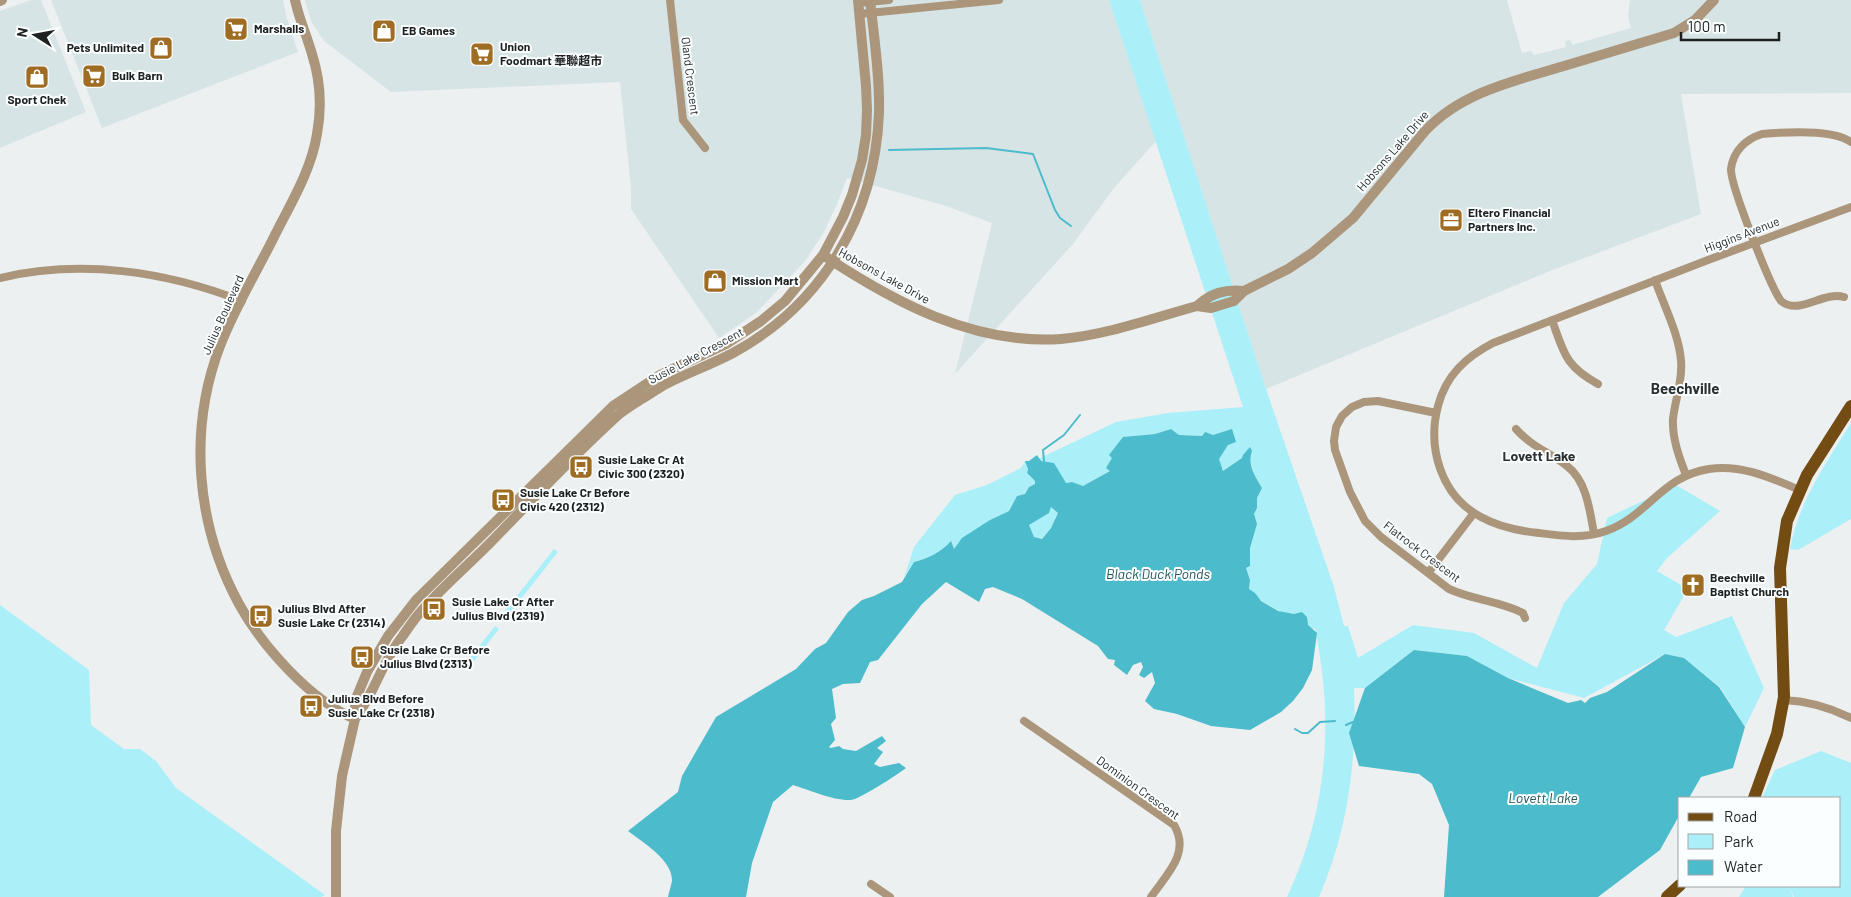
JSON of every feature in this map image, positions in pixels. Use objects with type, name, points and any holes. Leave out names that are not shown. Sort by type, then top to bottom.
[{"type":"main road","points":[[1754,797],[1777,734],[1783,700],[1780,621],[1781,554],[1787,521],[1800,490],[1851,406]]},
{"type":"main road","points":[[1667,897],[1678,887]]},
{"type":"street","name":"Julius Boulevard","points":[[295,0],[317,75],[320,104],[317,133],[303,179],[242,300],[216,358],[202,421],[200,446],[202,485],[211,536],[222,569],[246,615],[266,644],[287,668],[332,706],[355,719]]},
{"type":"street","name":"Oland Crescent","points":[[670,0],[683,120],[705,148]]},
{"type":"street","points":[[858,2],[889,0]]},
{"type":"street","points":[[859,14],[999,0]]},
{"type":"street","name":"Hobsons Lake Drive","points":[[823,255],[916,310],[978,332],[1014,338],[1055,339],[1096,333],[1197,306],[1207,296],[1230,290],[1244,291],[1288,269],[1332,238],[1353,218],[1429,126],[1460,102],[1494,87],[1674,33],[1694,20],[1714,0]]},
{"type":"street","name":"Susie Lake Crescent","points":[[355,719],[366,704],[377,677],[399,640],[425,607],[489,544],[544,485],[619,414],[666,384],[733,353],[768,331],[793,310],[833,262],[858,218],[875,153],[879,111],[870,1]]},
{"type":"street","name":"Susie Lake Crescent","points":[[336,897],[336,831],[342,776],[355,719],[355,701],[367,672],[388,636],[416,600],[613,406],[660,375],[726,344],[761,321],[785,301],[823,255],[843,218],[852,195],[862,160],[866,135],[866,86],[858,2]]},
{"type":"street","points":[[1844,297],[1830,295],[1795,306],[1783,303],[1777,295],[1755,242],[1731,177],[1732,163],[1735,155],[1744,144],[1755,136],[1768,134],[1830,134],[1841,136],[1851,142]]},
{"type":"street","name":"Higgins Avenue","points":[[1552,320],[1755,242],[1851,208]]},
{"type":"street","points":[[0,278],[50,269],[108,269],[140,273],[190,284],[215,290],[242,300]]},
{"type":"street","points":[[1655,280],[1677,341],[1680,355],[1681,376],[1673,427],[1676,447],[1686,475]]},
{"type":"street","points":[[1598,384],[1581,374],[1570,364],[1552,320],[1494,343],[1471,355],[1461,364],[1440,398],[1433,436],[1440,469],[1453,493],[1474,513],[1493,523],[1522,531],[1568,537],[1594,534],[1622,524],[1668,485],[1686,475],[1709,469],[1736,468],[1756,473],[1800,490]]},
{"type":"street","name":"Flatrock Crescent","points":[[1436,413],[1378,401],[1364,402],[1352,407],[1342,416],[1336,428],[1334,441],[1335,450],[1350,492],[1365,521],[1381,538],[1449,589],[1460,594],[1510,606],[1523,613],[1525,618]]},
{"type":"street","points":[[1516,429],[1527,442],[1567,466],[1578,479],[1584,492],[1594,534]]},
{"type":"street","points":[[1428,573],[1474,513]]},
{"type":"street","points":[[1783,700],[1816,704],[1838,711],[1851,718]]},
{"type":"street","name":"Dominion Crescent","points":[[1024,721],[1174,825],[1180,841],[1179,856],[1151,897]]},
{"type":"street","points":[[871,884],[890,897]]},
{"type":"shaded area","points":[[31,0],[41,0],[86,112],[0,148],[0,11]]},
{"type":"shaded area","points":[[51,0],[283,0],[298,52],[102,128]]},
{"type":"shaded area","points":[[305,0],[1109,0],[1156,141],[1114,188],[1073,244],[955,374],[992,223],[946,206],[847,178],[824,232],[805,261],[756,313],[719,338],[631,209],[631,188],[620,82],[391,92],[324,41],[311,21]]},
{"type":"shaded area","points":[[1140,0],[1507,0],[1522,53],[1531,51],[1534,55],[1566,47],[1565,41],[1570,40],[1572,45],[1631,28],[1628,16],[1630,0],[1851,0],[1851,93],[1681,94],[1701,214],[1550,271],[1266,389]]},
{"type":"green space","points":[[1109,0],[1140,0],[1266,389],[1334,587],[1344,626],[1348,626],[1358,658],[1413,625],[1474,633],[1537,668],[1564,603],[1597,564],[1607,518],[1676,485],[1720,511],[1667,558],[1657,571],[1688,589],[1664,630],[1676,637],[1732,616],[1764,688],[1745,727],[1720,687],[1684,658],[1665,654],[1584,698],[1508,678],[1467,656],[1414,650],[1365,688],[1354,688],[1354,742],[1349,795],[1344,821],[1329,872],[1319,897],[1287,897],[1301,864],[1319,798],[1324,765],[1324,697],[1315,628],[1312,629],[1297,615],[1286,614],[1271,607],[1249,590],[1250,580],[1246,568],[1250,566],[1250,548],[1257,524],[1254,515],[1257,508],[1257,498],[1262,488],[1253,473],[1250,458],[1242,458],[1223,471],[1218,459],[1228,445],[1205,432],[1202,436],[1179,435],[1171,429],[1155,434],[1123,437],[1112,458],[1110,471],[1083,486],[1072,482],[1066,483],[1060,475],[1038,459],[1116,422],[1168,413],[1243,407]]},
{"type":"green space","points":[[1851,423],[1851,519],[1798,550],[1790,549],[1794,531],[1814,483]]},
{"type":"green space","points":[[1025,461],[1028,469],[1027,473],[1035,481],[1035,484],[1029,487],[1025,494],[1017,496],[1009,511],[990,520],[954,550],[950,542],[934,555],[914,562],[904,578],[914,547],[955,495],[987,485],[1021,468]]},
{"type":"green space","points":[[1051,506],[1058,513],[1051,528],[1041,539],[1034,537],[1028,525],[1049,513]]},
{"type":"green space","points":[[554,549],[558,552],[509,614],[505,611]]},
{"type":"green space","points":[[0,605],[89,670],[91,725],[124,749],[140,749],[156,761],[176,788],[325,895],[321,897],[0,897]]},
{"type":"green space","points":[[495,626],[499,629],[467,670],[463,667]]},
{"type":"green space","points":[[1821,751],[1851,763],[1851,897],[1794,897],[1789,887],[1841,887],[1841,797],[1762,797],[1775,770]]},
{"type":"green space","points":[[1745,887],[1789,887],[1793,897],[1739,897]]},
{"type":"water","name":"Black Duck Ponds","points":[[1171,429],[1179,435],[1202,436],[1205,432],[1213,435],[1232,429],[1236,442],[1228,445],[1219,459],[1223,471],[1242,458],[1250,447],[1252,451],[1251,466],[1262,488],[1257,498],[1257,508],[1254,514],[1257,524],[1250,548],[1250,566],[1246,568],[1250,580],[1249,589],[1261,601],[1278,611],[1294,614],[1302,612],[1307,617],[1308,625],[1317,633],[1312,670],[1303,688],[1293,701],[1281,712],[1250,730],[1211,726],[1177,714],[1154,709],[1145,701],[1155,683],[1152,672],[1144,678],[1139,675],[1143,667],[1141,662],[1133,665],[1127,675],[1114,665],[1115,660],[1108,659],[1098,646],[1022,599],[993,587],[985,589],[979,602],[946,582],[922,604],[878,660],[870,662],[860,683],[843,684],[832,689],[836,718],[831,724],[835,740],[829,747],[839,746],[843,749],[856,751],[882,736],[886,741],[877,748],[883,752],[874,764],[880,767],[899,763],[906,768],[870,791],[851,800],[829,797],[793,785],[773,802],[752,863],[746,897],[668,897],[672,881],[668,866],[656,852],[628,831],[678,792],[682,776],[716,717],[796,669],[815,649],[826,643],[848,612],[862,600],[902,582],[914,562],[925,559],[943,549],[951,541],[954,549],[962,538],[990,520],[1009,511],[1017,496],[1025,494],[1029,487],[1035,484],[1035,481],[1027,473],[1028,469],[1025,461],[1029,461],[1037,455],[1041,461],[1054,463],[1066,483],[1072,482],[1083,486],[1110,471],[1106,468],[1112,458],[1109,455],[1123,437],[1155,434]],"holes":[[[1051,507],[1058,513],[1051,528],[1042,539],[1034,537],[1029,525],[1049,513]]]},
{"type":"water","name":"Lovett Lake","points":[[1414,650],[1467,656],[1508,678],[1568,703],[1581,700],[1585,703],[1590,698],[1607,692],[1665,654],[1684,658],[1719,687],[1745,727],[1733,768],[1701,777],[1690,797],[1678,797],[1678,818],[1660,850],[1598,897],[1444,897],[1449,825],[1432,784],[1419,774],[1359,766],[1349,733],[1365,688]]},
{"type":"waterway","points":[[889,150],[986,148],[1033,154],[1055,210],[1060,218],[1071,226]]},
{"type":"waterway","points":[[1044,461],[1043,450],[1064,435],[1080,415]]},
{"type":"waterway","points":[[1295,729],[1302,733],[1308,733],[1320,722],[1335,721]]},
{"type":"waterway","points":[[1346,725],[1353,722]]},
{"type":"place","name":"Marshalls","points":[[236,29]]},
{"type":"place","name":"EB Games","points":[[384,31]]},
{"type":"place","name":"Pets Unlimited","points":[[161,48]]},
{"type":"place","name":"Union Foodmart 華聯超市","points":[[482,54]]},
{"type":"place","name":"Bulk Barn","points":[[94,76]]},
{"type":"place","name":"Sport Chek","points":[[37,77]]},
{"type":"place","name":"Eltero Financial Partners Inc.","points":[[1451,220]]},
{"type":"place","name":"Mission Mart","points":[[715,281]]},
{"type":"place","name":"Susie Lake Cr At Civic 300 (2320)","points":[[581,467]]},
{"type":"place","name":"Susie Lake Cr Before Civic 420 (2312)","points":[[503,500]]},
{"type":"place","name":"Beechville Baptist Church","points":[[1693,585]]},
{"type":"place","name":"Susie Lake Cr After Julius Blvd (2319)","points":[[434,609]]},
{"type":"place","name":"Julius Blvd After Susie Lake Cr (2314)","points":[[261,616]]},
{"type":"place","name":"Susie Lake Cr Before Julius Blvd (2313)","points":[[362,657]]},
{"type":"place","name":"Julius Blvd Before Susie Lake Cr (2318)","points":[[311,706]]},
{"type":"district","name":"Beechville","points":[[1685,389]]},
{"type":"district","name":"Lovett Lake","points":[[1539,456]]}]
